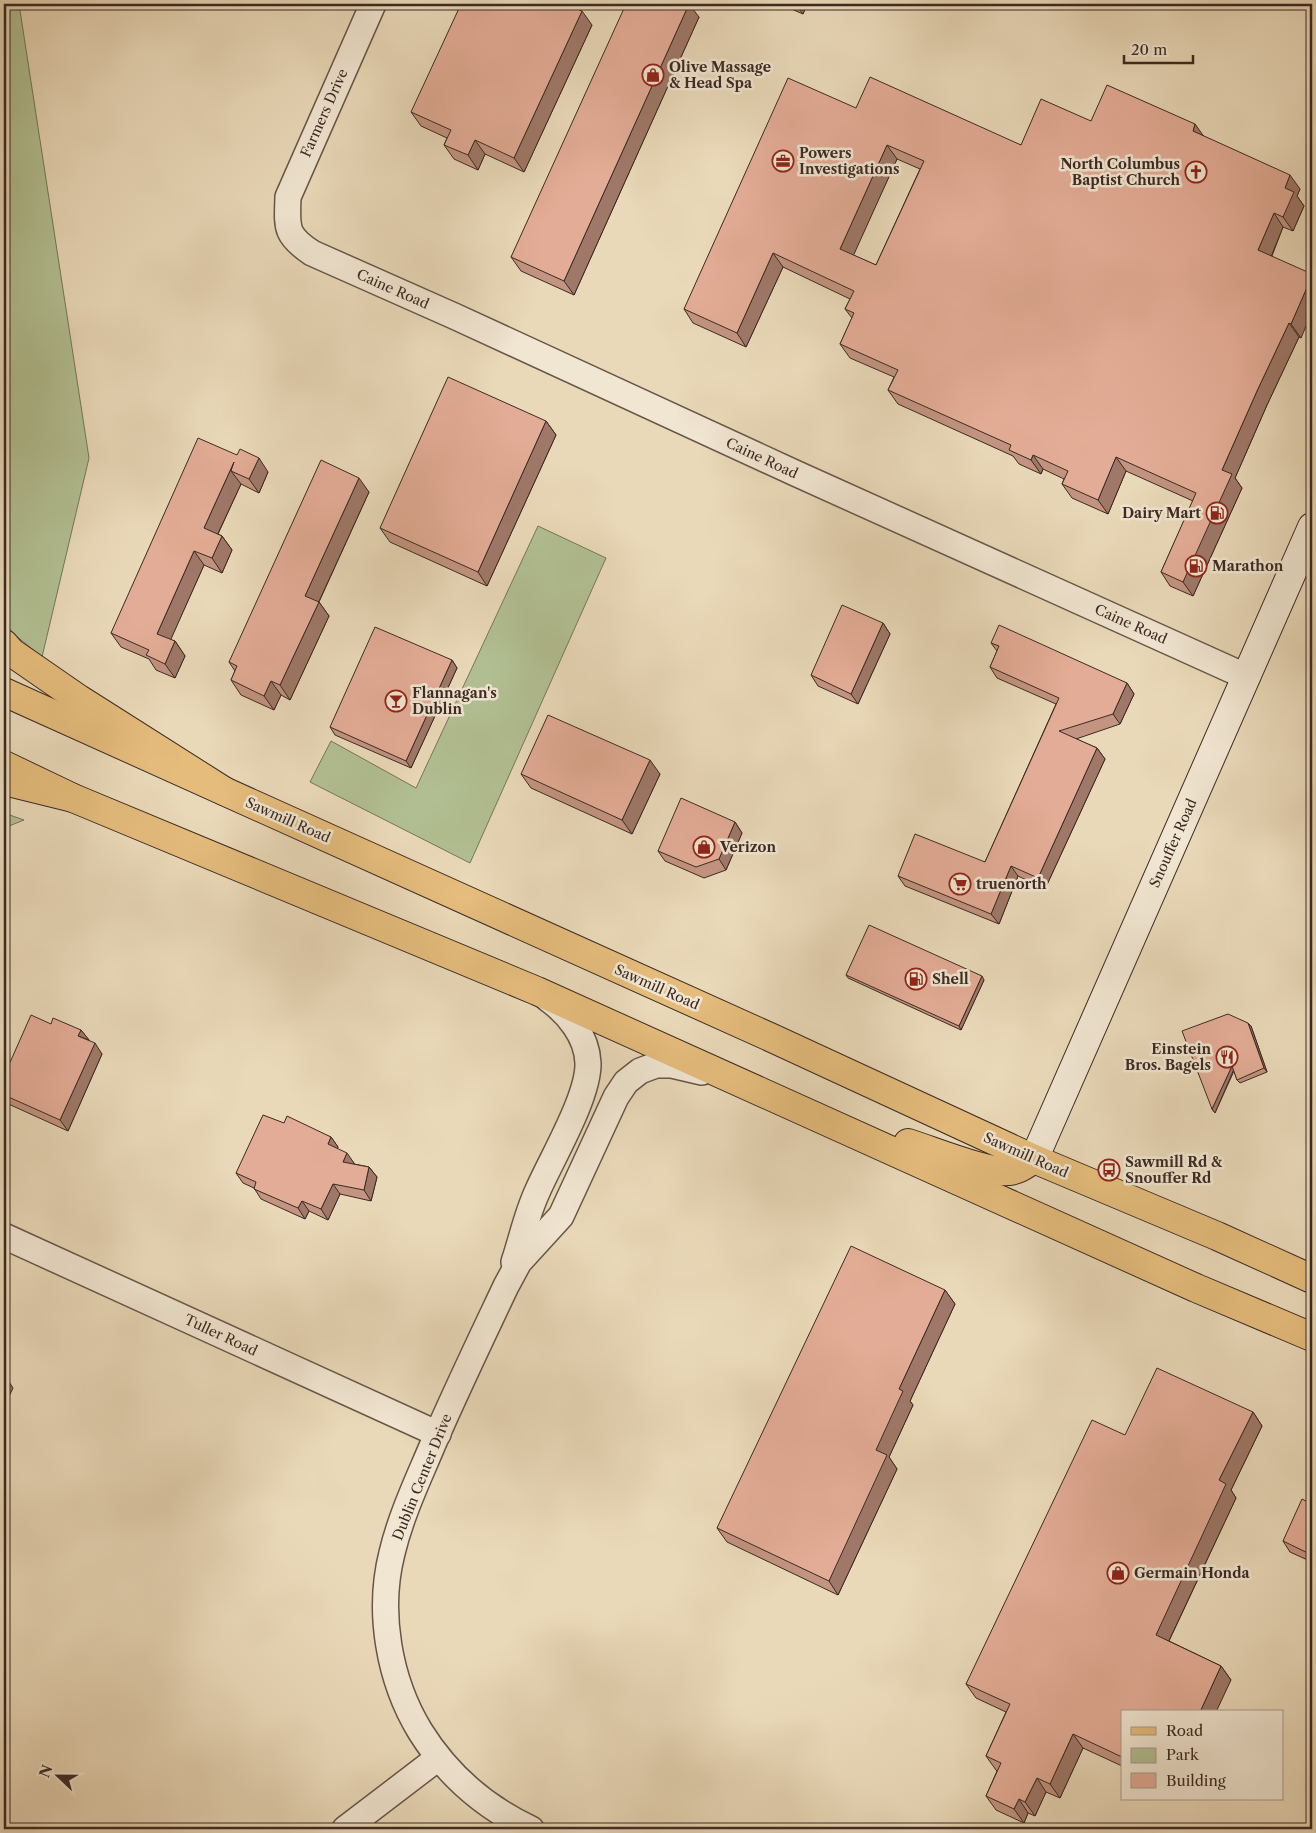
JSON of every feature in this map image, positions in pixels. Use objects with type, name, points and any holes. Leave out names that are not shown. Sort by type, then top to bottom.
[{"type":"main road","name":"Snouffer Road","points":[[1034,1159],[1312,527]]},
{"type":"main road","points":[[4,644],[11,652],[79,699],[224,791]]},
{"type":"main road","name":"Sawmill Road","points":[[4,692],[1034,1159],[1217,1236],[1312,1279]]},
{"type":"main road","points":[[4,765],[73,798],[537,991],[1196,1288],[1312,1336]]},
{"type":"main road","points":[[4,781],[73,798]]},
{"type":"main road","points":[[812,1116],[987,1168],[1009,1171],[1021,1168],[1034,1159]]},
{"type":"street","name":"Farmers Drive","points":[[287,225],[288,197],[373,4]]},
{"type":"street","name":"Caine Road","points":[[287,225],[296,242],[312,253],[466,321],[795,473],[1247,677]]},
{"type":"street","name":"Dublin Center Drive","points":[[506,1286],[532,1203],[575,1110],[588,1064],[586,1051],[576,1028],[558,1007],[537,991]]},
{"type":"street","name":"Dublin Center Drive","points":[[531,1829],[508,1818],[480,1800],[457,1779],[438,1758],[411,1715],[396,1678],[391,1656],[386,1610],[389,1567],[397,1534],[438,1434],[506,1286],[519,1262],[561,1216],[616,1098],[630,1078],[645,1068],[661,1064],[686,1068],[738,1082]]},
{"type":"street","name":"Tuller Road","points":[[4,1236],[438,1434]]},
{"type":"street","points":[[345,1829],[438,1758]]},
{"type":"green space","points":[[4,4],[19,4],[89,458],[42,657],[15,635],[4,622]]},
{"type":"green space","points":[[538,526],[606,558],[470,863],[310,782],[331,741],[416,788]]},
{"type":"green space","points":[[4,813],[24,820],[4,828]]},
{"type":"building","points":[[461,4],[566,4],[582,11],[514,158],[475,140],[468,155],[444,145],[451,130],[411,112]]},
{"type":"building","points":[[626,4],[689,4],[564,281],[511,257]]},
{"type":"building","points":[[870,77],[1021,145],[1041,99],[1091,121],[1107,85],[1195,124],[1193,131],[1290,175],[1285,188],[1294,192],[1283,217],[1274,213],[1258,250],[1312,274],[1312,276],[1222,470],[1232,474],[1183,582],[1161,572],[1196,493],[1116,457],[1098,500],[1062,484],[1068,471],[1033,455],[1031,460],[1009,450],[1011,445],[888,390],[898,370],[840,344],[854,313],[845,309],[854,291],[773,253],[737,333],[684,309],[788,78],[856,108]],"holes":[[[887,145],[924,161],[876,265],[840,249]]]},
{"type":"building","points":[[448,377],[546,421],[478,572],[380,528]]},
{"type":"building","points":[[198,438],[237,455],[240,449],[259,458],[249,479],[231,471],[234,462],[204,528],[222,536],[212,558],[194,551],[157,634],[175,641],[165,664],[146,655],[149,650],[111,633]]},
{"type":"building","points":[[321,460],[359,478],[305,596],[319,602],[280,685],[271,681],[264,696],[231,680],[237,666],[229,662]]},
{"type":"building","points":[[842,605],[883,623],[851,694],[811,675]]},
{"type":"building","points":[[999,625],[1127,683],[1113,714],[1059,731],[1097,748],[1038,878],[1011,866],[991,914],[898,876],[915,834],[985,862],[1059,698],[990,667],[999,646],[991,643]]},
{"type":"building","name":"Flannagan's Dublin","points":[[375,627],[452,660],[406,761],[330,727]]},
{"type":"building","points":[[548,715],[650,760],[622,820],[521,774]]},
{"type":"building","name":"Verizon","points":[[681,798],[735,822],[719,859],[696,867],[658,851]]},
{"type":"building","name":"Shell","points":[[869,925],[982,976],[959,1026],[846,975]]},
{"type":"building","name":"Einstein Bros. Bagels","points":[[1228,1014],[1248,1023],[1264,1068],[1237,1080],[1232,1066],[1212,1109],[1182,1031]]},
{"type":"building","points":[[31,1015],[51,1024],[53,1018],[81,1030],[78,1036],[95,1043],[60,1120],[4,1095],[4,1076]]},
{"type":"building","points":[[263,1115],[284,1123],[287,1116],[331,1137],[328,1144],[347,1153],[343,1162],[369,1167],[364,1190],[333,1184],[321,1209],[302,1201],[298,1208],[254,1189],[256,1182],[236,1173]]},
{"type":"building","points":[[851,1246],[945,1290],[899,1389],[903,1391],[876,1450],[887,1455],[829,1581],[717,1528]]},
{"type":"building","name":"Germain Honda","points":[[1157,1368],[1253,1412],[1219,1480],[1226,1484],[1156,1635],[1221,1666],[1201,1710],[1121,1710],[1121,1757],[1073,1734],[1050,1784],[1037,1778],[1025,1802],[1019,1799],[1014,1809],[986,1796],[1001,1763],[986,1756],[1010,1704],[966,1684],[1092,1420],[1125,1435]]},
{"type":"building","points":[[1302,1499],[1312,1504],[1312,1555],[1283,1541]]},
{"type":"place","name":"Olive Massage & Head Spa","points":[[653,75]]},
{"type":"place","name":"Powers Investigations","points":[[783,161]]},
{"type":"place","name":"North Columbus Baptist Church","points":[[1196,172]]},
{"type":"place","name":"Dairy Mart","points":[[1217,513]]},
{"type":"place","name":"Marathon","points":[[1196,566]]},
{"type":"place","name":"Flannagan's Dublin","points":[[396,701]]},
{"type":"place","name":"Verizon","points":[[704,847]]},
{"type":"place","name":"truenorth","points":[[960,884]]},
{"type":"place","name":"Shell","points":[[916,979]]},
{"type":"place","name":"Einstein Bros. Bagels","points":[[1227,1057]]},
{"type":"place","name":"Sawmill Rd & Snouffer Rd","points":[[1109,1170]]},
{"type":"place","name":"Germain Honda","points":[[1118,1573]]}]
